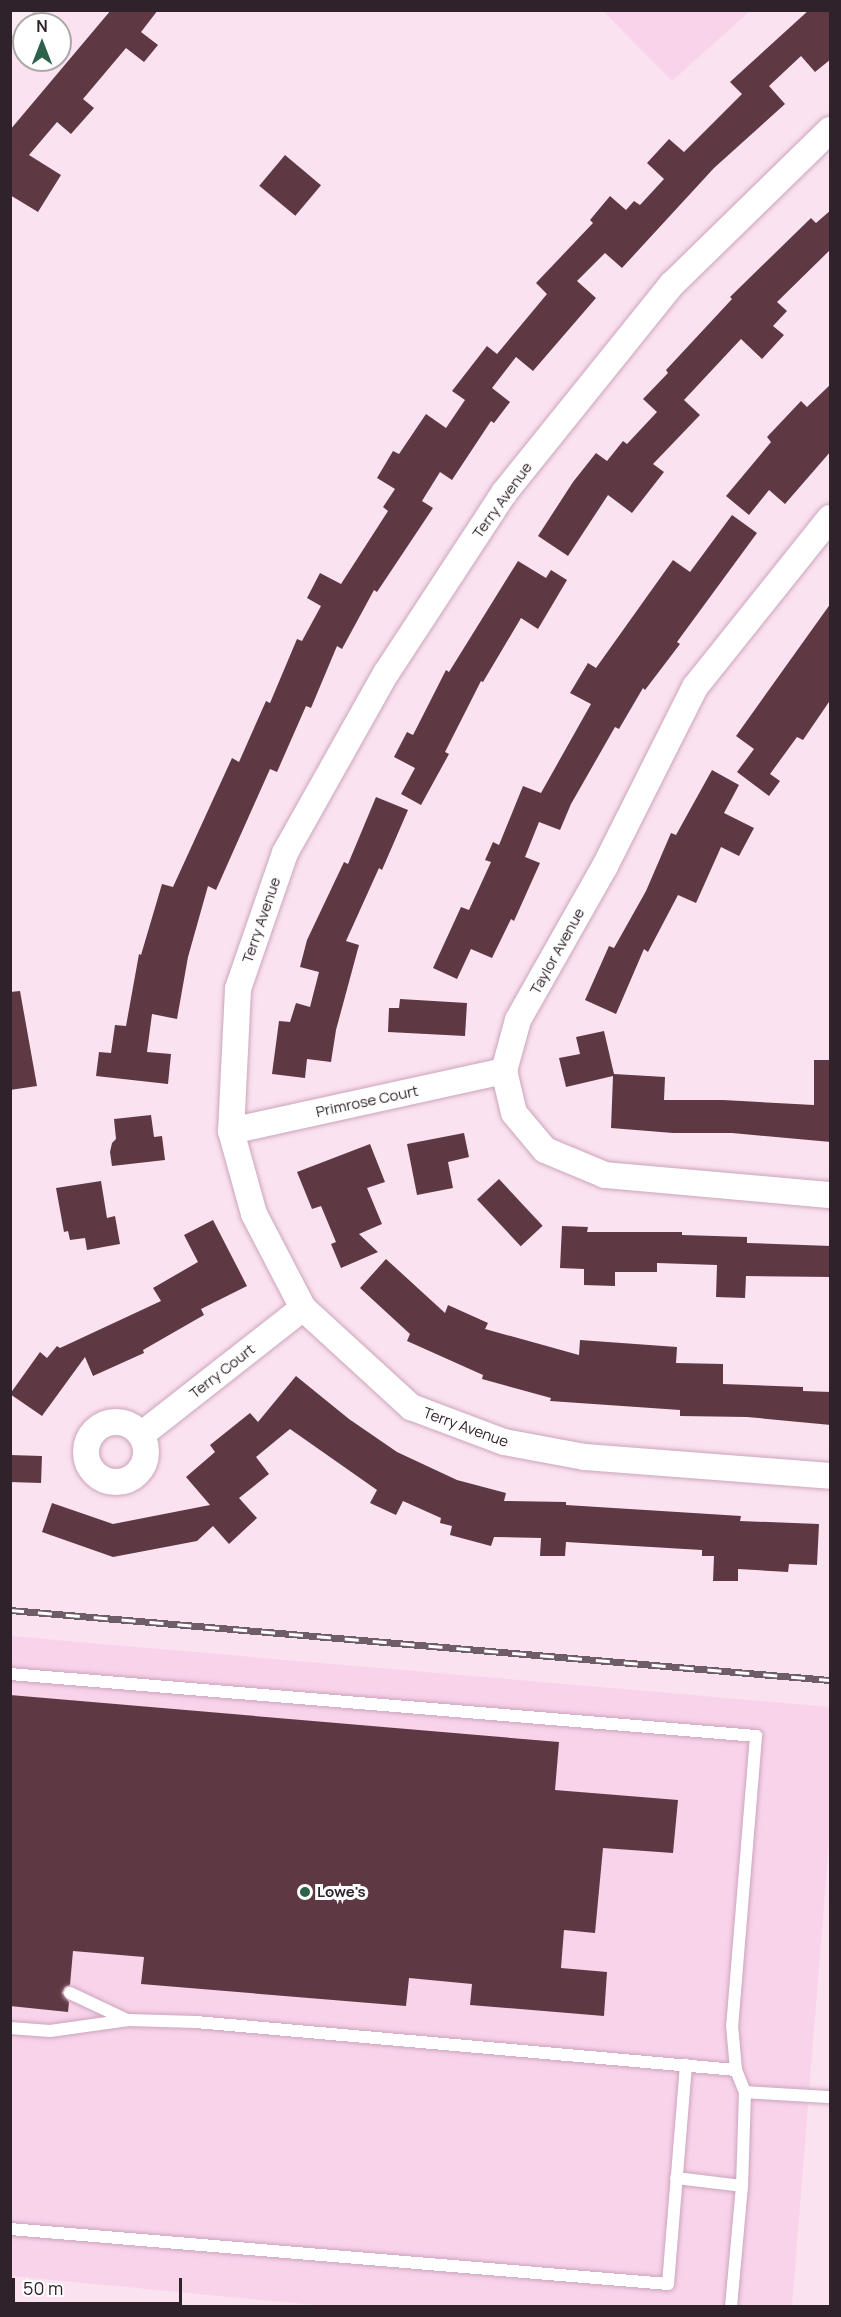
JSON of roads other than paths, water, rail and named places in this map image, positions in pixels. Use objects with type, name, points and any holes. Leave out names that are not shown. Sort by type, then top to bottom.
[{"type":"street","points":[[10,19],[16,10]]},
{"type":"street","name":"Terry Avenue","points":[[831,130],[672,284],[504,493],[386,673],[285,853],[238,989],[231,1131],[254,1214],[303,1308],[411,1407],[504,1442],[585,1457],[831,1476]]},
{"type":"street","name":"Taylor Avenue","points":[[831,518],[695,687],[605,866],[518,1020],[504,1071],[514,1113],[545,1150],[605,1175],[831,1195]]},
{"type":"street","name":"Primrose Court","points":[[231,1131],[504,1071]]},
{"type":"street","name":"Terry Court","points":[[141,1434],[303,1308]]},
{"type":"lane","points":[[10,1674],[756,1736],[732,2025],[736,2070],[745,2092],[742,2186],[731,2307]]},
{"type":"lane","points":[[70,1994],[128,2020]]},
{"type":"lane","points":[[10,2028],[50,2031],[128,2020],[196,2022],[736,2070]]},
{"type":"lane","points":[[10,2229],[668,2284],[686,2065]]},
{"type":"lane","points":[[745,2092],[831,2097]]},
{"type":"lane","points":[[676,2178],[742,2186]]},
{"type":"railway","points":[[10,1610],[830,1680]]},
{"type":"place","name":"Lowe's","points":[[305,1892]]}]
